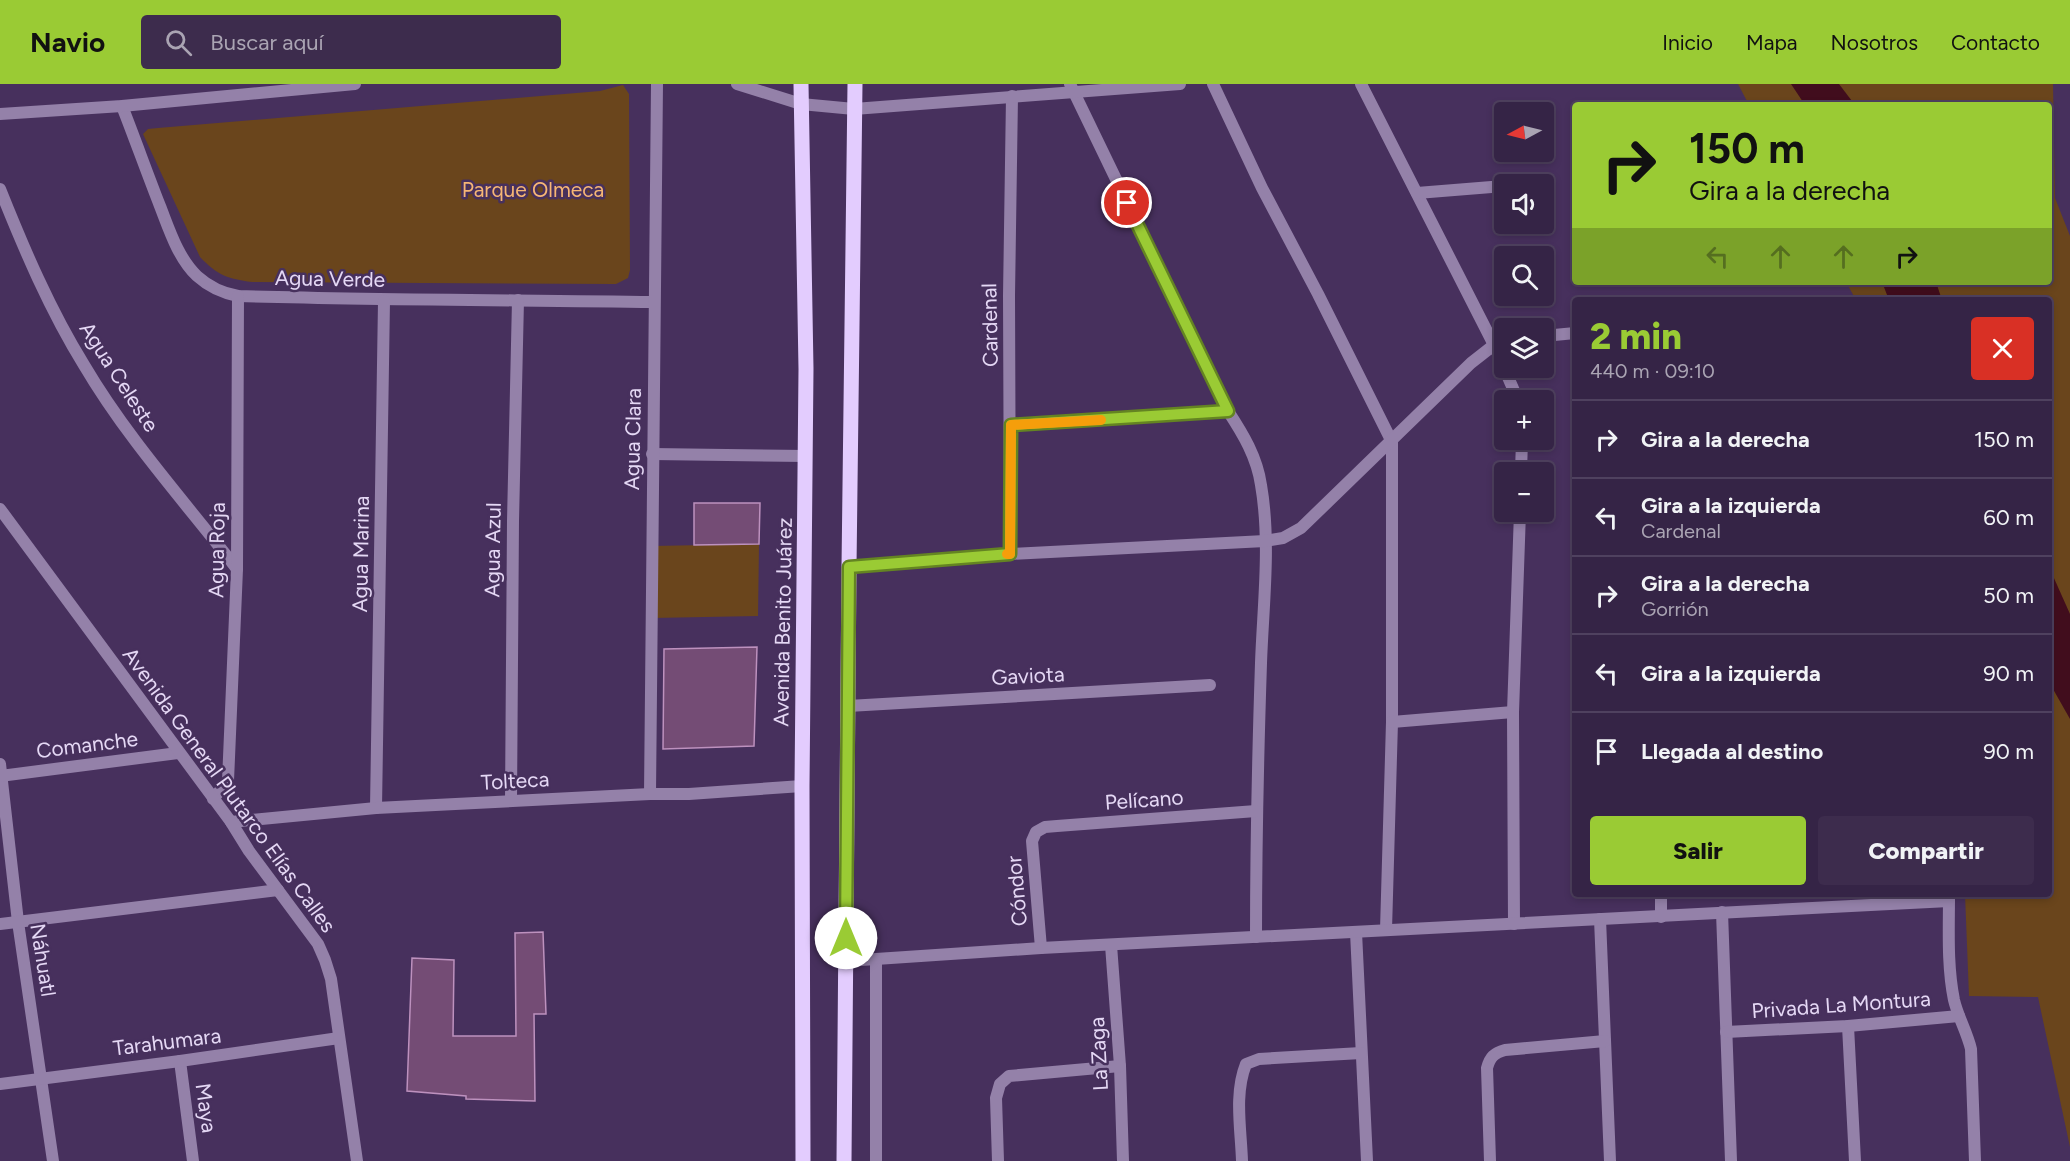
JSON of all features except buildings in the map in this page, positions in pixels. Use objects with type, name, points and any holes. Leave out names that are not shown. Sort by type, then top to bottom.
[{"type":"main road","name":"Avenida Benito Juárez","points":[[801,84],[806,369],[802,786],[803,1161]]},
{"type":"main road","points":[[844,1161],[855,84]]},
{"type":"street","points":[[0,114],[122,106],[262,88],[355,84]]},
{"type":"street","name":"Agua Clara","points":[[650,794],[657,84]]},
{"type":"street","points":[[737,84],[801,104],[854,109],[1012,96],[1031,90],[1180,84]]},
{"type":"street","points":[[1213,84],[1262,188],[1392,442],[1392,722],[1386,930]]},
{"type":"street","points":[[1361,84],[1494,334]]},
{"type":"street","points":[[1073,89],[1228,411],[1255,459],[1261,485],[1266,541],[1256,811],[1256,937]]},
{"type":"street","name":"Cardenal","points":[[1010,554],[1009,296],[1012,96]]},
{"type":"street","name":"Agua Verde","points":[[122,106],[183,259],[195,275],[210,286],[238,296],[384,301],[654,302]]},
{"type":"street","points":[[1417,193],[1494,187]]},
{"type":"street","name":"Agua Celeste","points":[[0,189],[28,256],[83,365],[119,418],[237,569]]},
{"type":"street","name":"Agua Roja","points":[[213,799],[228,782],[237,569],[238,296]]},
{"type":"street","name":"Agua Azul","points":[[511,801],[513,521],[518,300]]},
{"type":"street","name":"Agua Marina","points":[[376,808],[384,301]]},
{"type":"street","points":[[1554,335],[1572,333]]},
{"type":"street","points":[[849,567],[1010,554],[1266,541],[1283,538],[1301,528],[1471,363],[1494,347]]},
{"type":"street","points":[[1011,425],[1228,411]]},
{"type":"street","points":[[652,454],[806,456]]},
{"type":"street","name":"Avenida General Plutarco Elías Calles","points":[[0,509],[318,944],[330,979],[357,1161]]},
{"type":"street","points":[[1514,924],[1513,712],[1520,522]]},
{"type":"street","name":"Gaviota","points":[[848,706],[1210,685]]},
{"type":"street","points":[[1392,722],[1513,712]]},
{"type":"street","name":"Comanche","points":[[1,772],[178,753]]},
{"type":"street","name":"Náhuatl","points":[[1,772],[18,922],[53,1161]]},
{"type":"street","name":"Tolteca","points":[[231,822],[376,808],[689,794],[802,786]]},
{"type":"street","name":"Pelícano","points":[[1036,831],[1046,827],[1256,811]]},
{"type":"street","name":"Cóndor","points":[[1036,831],[1032,842],[1041,948]]},
{"type":"street","points":[[0,924],[278,890]]},
{"type":"street","points":[[1661,897],[1661,916]]},
{"type":"street","points":[[1808,897],[1808,908]]},
{"type":"street","points":[[846,961],[1041,948],[1808,908],[1949,898],[1950,976],[1959,1016],[1967,1032],[1971,1049],[1975,1161]]},
{"type":"street","points":[[1722,912],[1731,1161]]},
{"type":"street","points":[[1600,919],[1610,1161]]},
{"type":"street","points":[[1356,932],[1368,1161]]},
{"type":"street","name":"La Zaga","points":[[1111,945],[1120,1066],[1123,1161]]},
{"type":"street","points":[[876,960],[876,1161]]},
{"type":"street","name":"Privada La Montura","points":[[1726,1032],[1848,1026],[1959,1016]]},
{"type":"street","points":[[1848,1026],[1855,1161]]},
{"type":"street","name":"Tarahumara","points":[[0,1084],[339,1038]]},
{"type":"street","points":[[1490,1161],[1487,1068],[1496,1052],[1605,1041]]},
{"type":"street","points":[[1242,1161],[1239,1096],[1240,1078],[1246,1064],[1259,1059],[1361,1053]]},
{"type":"street","name":"Maya","points":[[180,1061],[194,1161]]},
{"type":"street","points":[[998,1161],[996,1098],[1000,1084],[1009,1076],[1120,1066]]},
{"type":"green space","points":[[1738,84],[2053,84],[2055,198],[2070,236],[2070,1147],[2038,997],[1969,996],[1965,897],[2052,897],[2052,297],[1854,297],[1848,285],[2052,285],[2052,102],[1747,102]]},
{"type":"green space","name":"Parque Olmeca","points":[[623,85],[629,94],[630,270],[628,278],[616,284],[252,282],[229,278],[212,268],[200,257],[143,134],[148,129],[600,91]]},
{"type":"green space","points":[[759,544],[758,616],[652,618],[652,546]]},
{"type":"shaded area","points":[[1791,84],[1839,84],[1853,102],[1803,102]]},
{"type":"shaded area","points":[[1883,285],[1937,285],[1941,297],[1888,297]]},
{"type":"shaded area","points":[[2052,574],[2070,614],[2070,719],[2052,687]]},
{"type":"slow traffic","points":[[1007,554],[1010,554],[1011,425],[1101,420]]},
{"type":"route","points":[[846,938],[849,567],[1010,554],[1011,425],[1228,411],[1127,203]]}]
